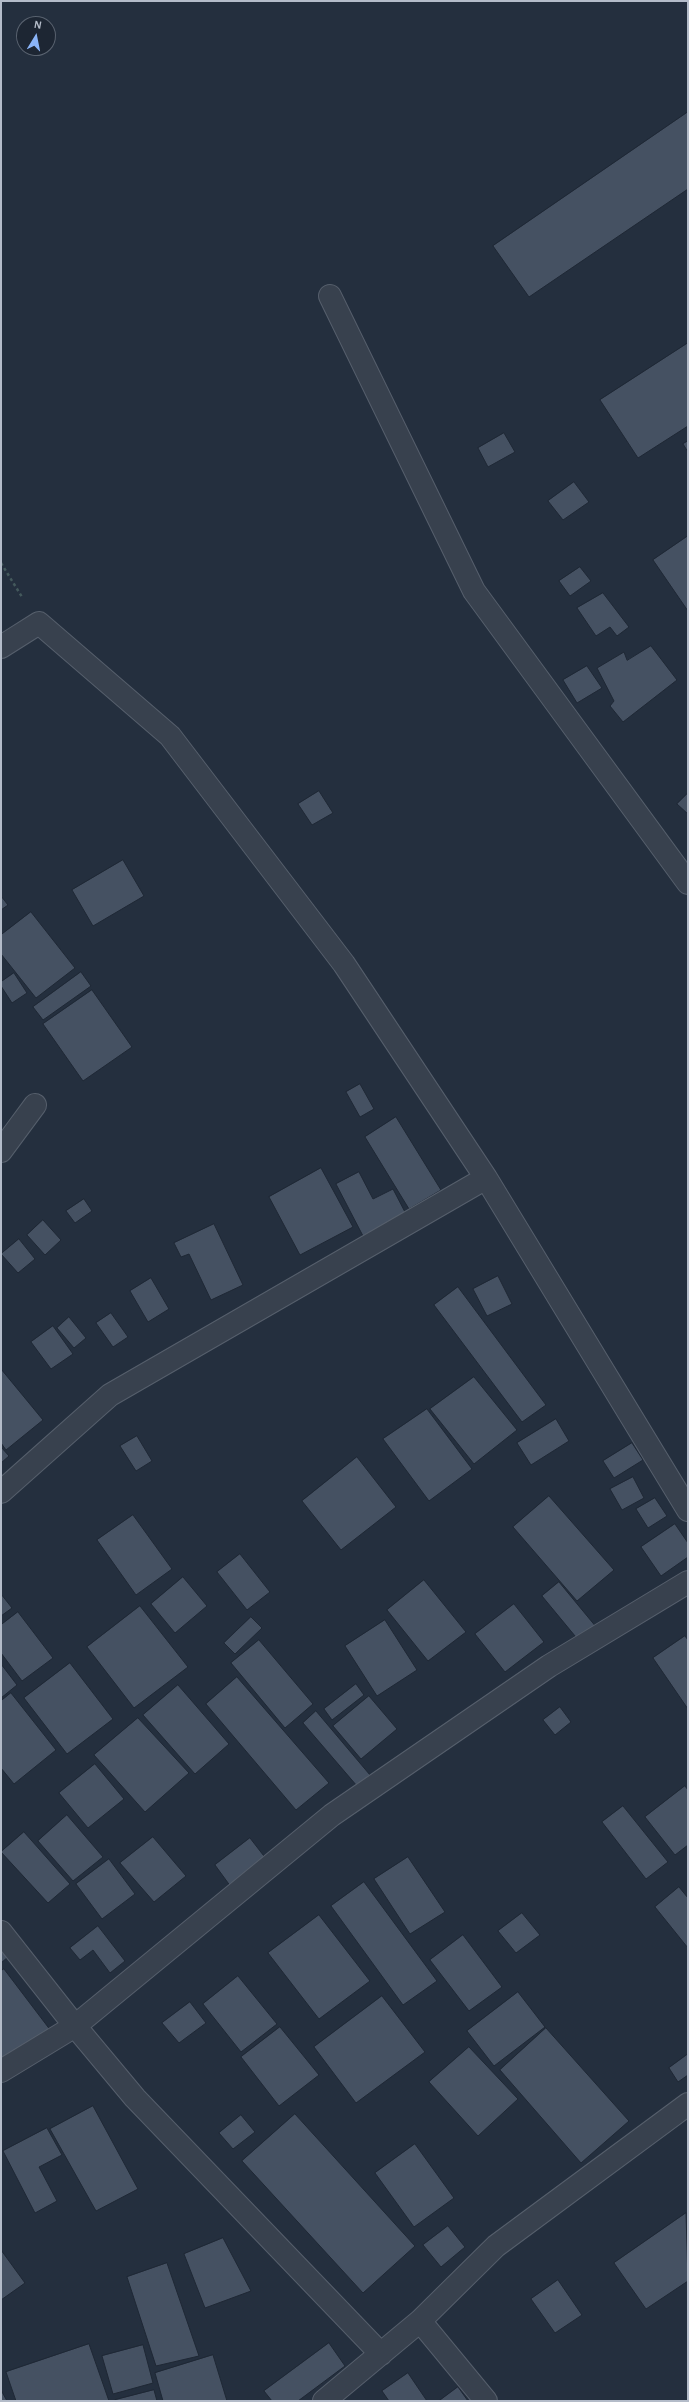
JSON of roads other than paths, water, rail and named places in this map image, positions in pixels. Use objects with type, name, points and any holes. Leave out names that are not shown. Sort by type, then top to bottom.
[{"type":"street","points":[[330,296],[474,591],[688,883]]},
{"type":"street","points":[[1,647],[39,623],[170,736],[344,964],[486,1178],[688,1510]]},
{"type":"street","points":[[1,1151],[35,1105]]},
{"type":"street","points":[[1,1492],[110,1395],[486,1178]]},
{"type":"street","points":[[1,2071],[75,2026],[332,1815],[549,1666],[688,1582]]},
{"type":"street","points":[[1,1932],[75,2026],[135,2098],[381,2354]]},
{"type":"street","points":[[324,2401],[420,2321],[496,2246],[688,2104]]},
{"type":"street","points":[[420,2321],[486,2401]]}]
